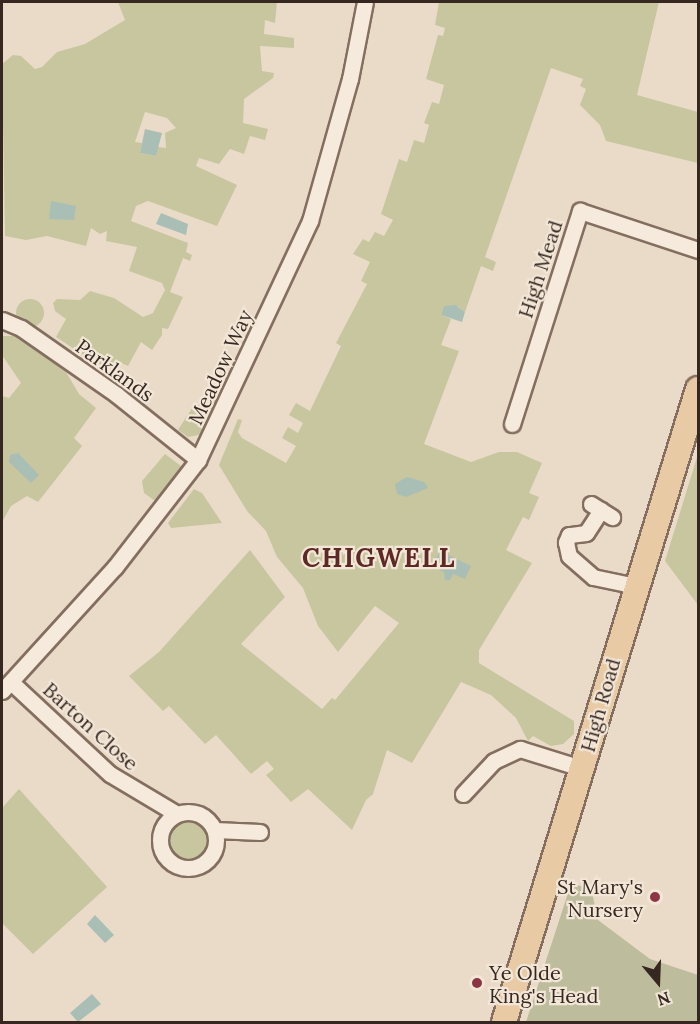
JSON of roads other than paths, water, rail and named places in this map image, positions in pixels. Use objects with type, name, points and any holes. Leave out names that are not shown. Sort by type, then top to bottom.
[{"type":"main road","name":"High Road","points":[[504,1023],[636,586],[699,389]]},
{"type":"street","name":"Meadow Way","points":[[6,687],[115,567],[198,460],[310,221],[350,79],[365,2]]},
{"type":"street","name":"High Mead","points":[[512,424],[580,212],[699,250]]},
{"type":"street","name":"Parklands","points":[[2,320],[21,328],[117,395],[198,460]]},
{"type":"street","points":[[601,511],[586,532],[569,535],[566,542],[569,556],[593,576],[636,586]]},
{"type":"street","name":"Barton Close","points":[[6,687],[110,774],[177,814],[203,816],[215,830]]},
{"type":"street","points":[[463,794],[494,761],[520,749],[581,768]]},
{"type":"street","points":[[177,814],[164,826],[160,843],[168,859],[176,865],[195,868],[203,864],[215,849],[215,830],[260,832]]},
{"type":"place","name":"St Mary's Nursery","points":[[655,897]]},
{"type":"place","name":"Ye Olde King's Head","points":[[477,983]]},
{"type":"district","name":"CHIGWELL","points":[[379,558]]}]
